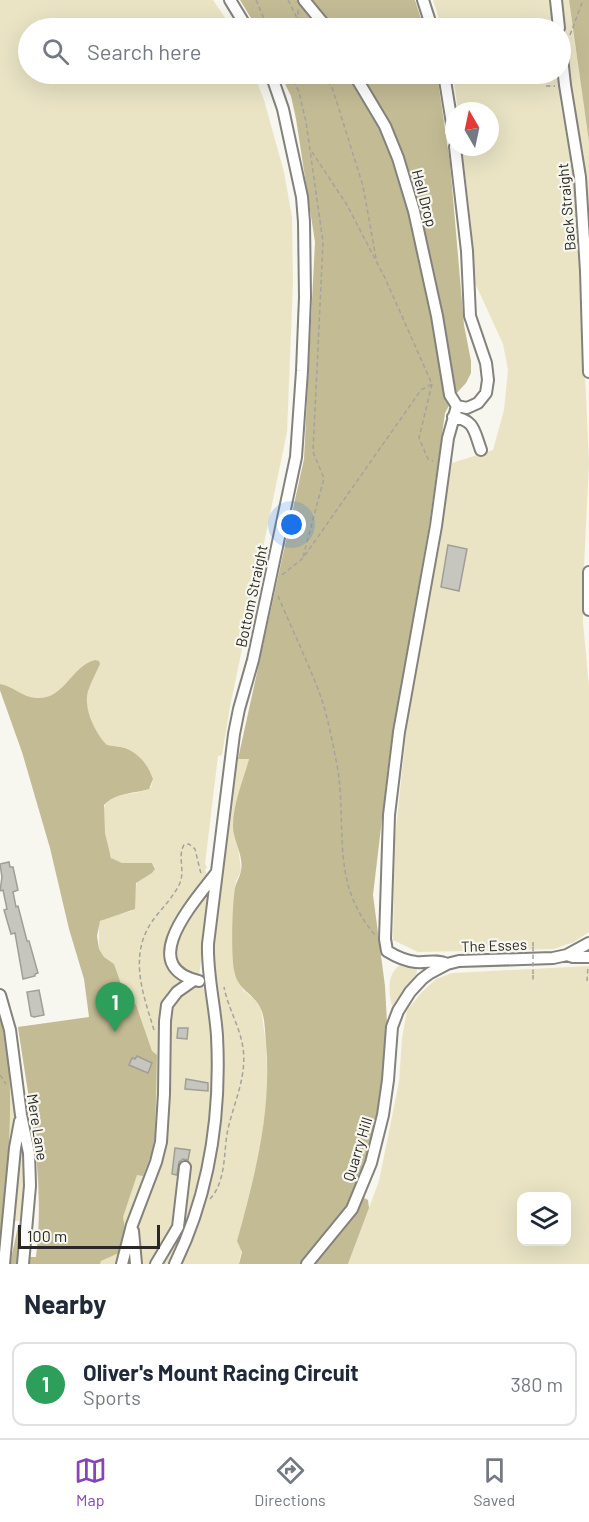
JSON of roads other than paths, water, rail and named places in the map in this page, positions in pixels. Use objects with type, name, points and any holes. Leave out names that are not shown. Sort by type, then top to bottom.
[{"type":"street","points":[[230,0],[241,18]]},
{"type":"street","points":[[304,0],[319,18]]},
{"type":"street","points":[[423,0],[429,18]]},
{"type":"street","points":[[556,0],[558,18]]},
{"type":"street","name":"Bottom Straight","points":[[175,1264],[196,1212],[207,1176],[214,1137],[217,1098],[216,1032],[209,983],[208,944],[234,734],[296,457],[302,371],[305,234],[302,197],[283,110],[274,84]]},
{"type":"street","name":"Hell Drop","points":[[360,84],[385,126],[398,158],[414,211],[441,340],[450,396],[457,406]]},
{"type":"street","points":[[446,84],[449,102]]},
{"type":"street","name":"Back Straight","points":[[565,84],[580,177],[589,372]]},
{"type":"street","points":[[447,964],[436,960],[416,962],[391,953],[385,947],[389,815],[399,732],[436,526],[448,438],[457,406],[467,408],[473,406],[483,398],[488,387],[486,363],[471,321],[467,250],[456,156]]},
{"type":"street","points":[[453,417],[463,418],[469,422],[481,450]]},
{"type":"street","points":[[589,572],[589,610]]},
{"type":"street","points":[[209,983],[182,976],[170,958],[170,948],[184,916],[217,871]]},
{"type":"street","name":"The Esses","points":[[392,1027],[398,1011],[410,992],[422,979],[447,964],[459,961],[553,958],[567,955],[589,943]]},
{"type":"street","points":[[567,955],[589,957]]},
{"type":"street","points":[[416,962],[421,969],[422,979]]},
{"type":"street","points":[[122,1264],[132,1224],[150,1180],[161,1142],[167,1005],[177,992],[194,980]]},
{"type":"street","name":"Mere Lane","points":[[0,995],[10,1030],[21,1115],[29,1153],[30,1170],[23,1264]]},
{"type":"street","name":"Quarry Hill","points":[[307,1264],[352,1209],[371,1163],[383,1115],[392,1027]]},
{"type":"street","points":[[4,1264],[14,1157],[21,1115]]},
{"type":"street","points":[[156,1264],[178,1227],[185,1167]]},
{"type":"street","points":[[132,1224],[136,1264]]},
{"type":"place","name":"Oliver's Mount Racing Circuit","points":[[115,1032]]}]
